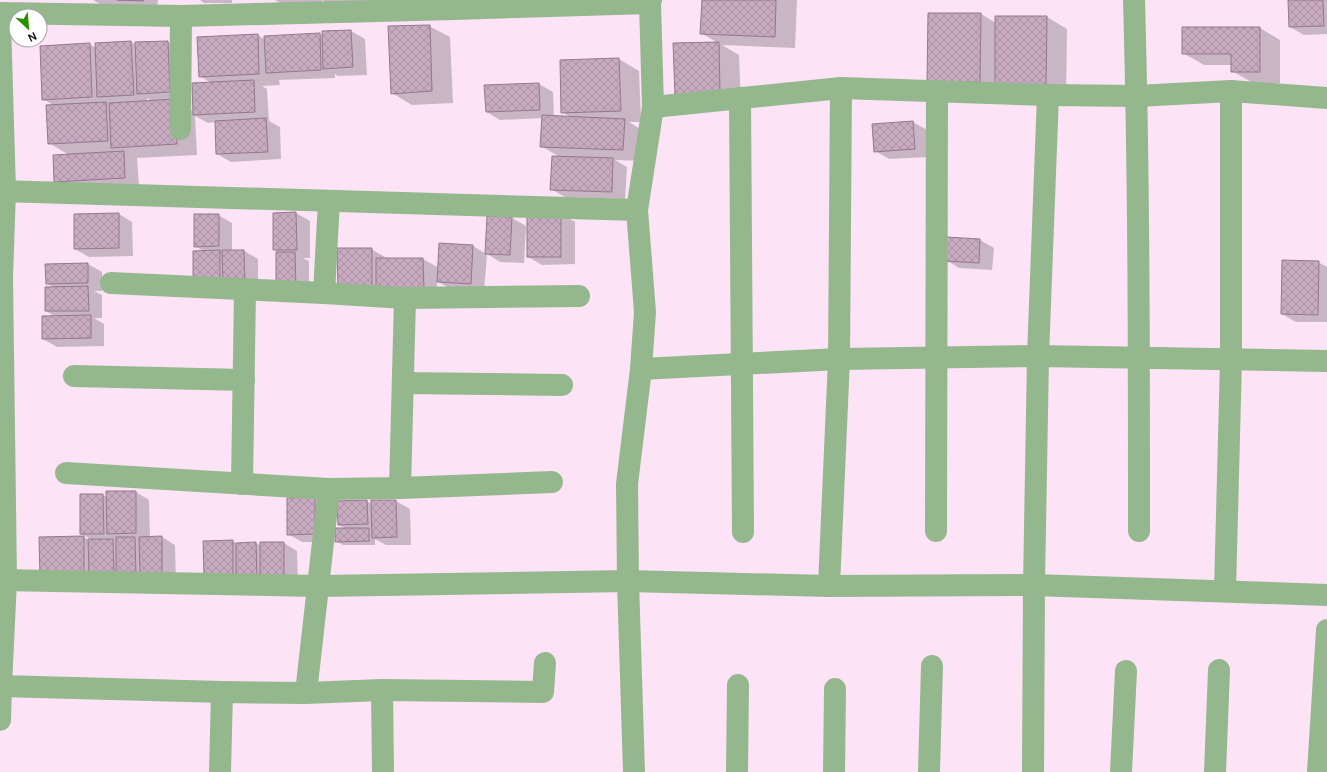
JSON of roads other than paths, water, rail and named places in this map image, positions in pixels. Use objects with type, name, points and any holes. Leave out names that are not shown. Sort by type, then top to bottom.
[{"type":"street","points":[[0,0],[0,9]]},
{"type":"street","points":[[1134,0],[1137,96],[1140,358],[1139,531]]},
{"type":"street","points":[[0,13],[180,16],[454,5],[650,2],[653,107],[637,210],[645,312],[641,368],[627,484],[628,581],[634,772]]},
{"type":"street","points":[[180,16],[180,129]]},
{"type":"street","points":[[0,22],[3,580],[0,720]]},
{"type":"street","points":[[653,107],[841,88],[1048,95],[1137,96],[1231,91],[1327,98]]},
{"type":"street","points":[[828,586],[839,359],[841,88]]},
{"type":"street","points":[[936,531],[937,91]]},
{"type":"street","points":[[1225,590],[1231,360],[1231,91]]},
{"type":"street","points":[[1033,772],[1034,585],[1038,356],[1048,95]]},
{"type":"street","points":[[740,98],[743,532]]},
{"type":"street","points":[[2,191],[637,210]]},
{"type":"street","points":[[324,293],[329,201]]},
{"type":"street","points":[[111,283],[405,298],[579,296]]},
{"type":"street","points":[[242,484],[245,290]]},
{"type":"street","points":[[400,488],[405,298]]},
{"type":"street","points":[[641,368],[839,359],[936,357],[1038,356],[1327,361]]},
{"type":"street","points":[[74,376],[244,380]]},
{"type":"street","points":[[403,383],[562,385]]},
{"type":"street","points":[[66,473],[329,489],[400,488],[552,482]]},
{"type":"street","points":[[306,693],[329,489]]},
{"type":"street","points":[[3,580],[319,586],[628,581],[828,586],[1034,585],[1225,590],[1327,595]]},
{"type":"street","points":[[1318,772],[1327,630]]},
{"type":"street","points":[[1,686],[306,693],[382,690],[543,692],[545,663]]},
{"type":"street","points":[[929,772],[932,666]]},
{"type":"street","points":[[1215,772],[1219,670]]},
{"type":"street","points":[[1121,772],[1126,671]]},
{"type":"street","points":[[737,772],[738,685]]},
{"type":"street","points":[[834,772],[835,689]]},
{"type":"street","points":[[382,690],[383,772]]},
{"type":"street","points":[[220,772],[222,692]]}]
